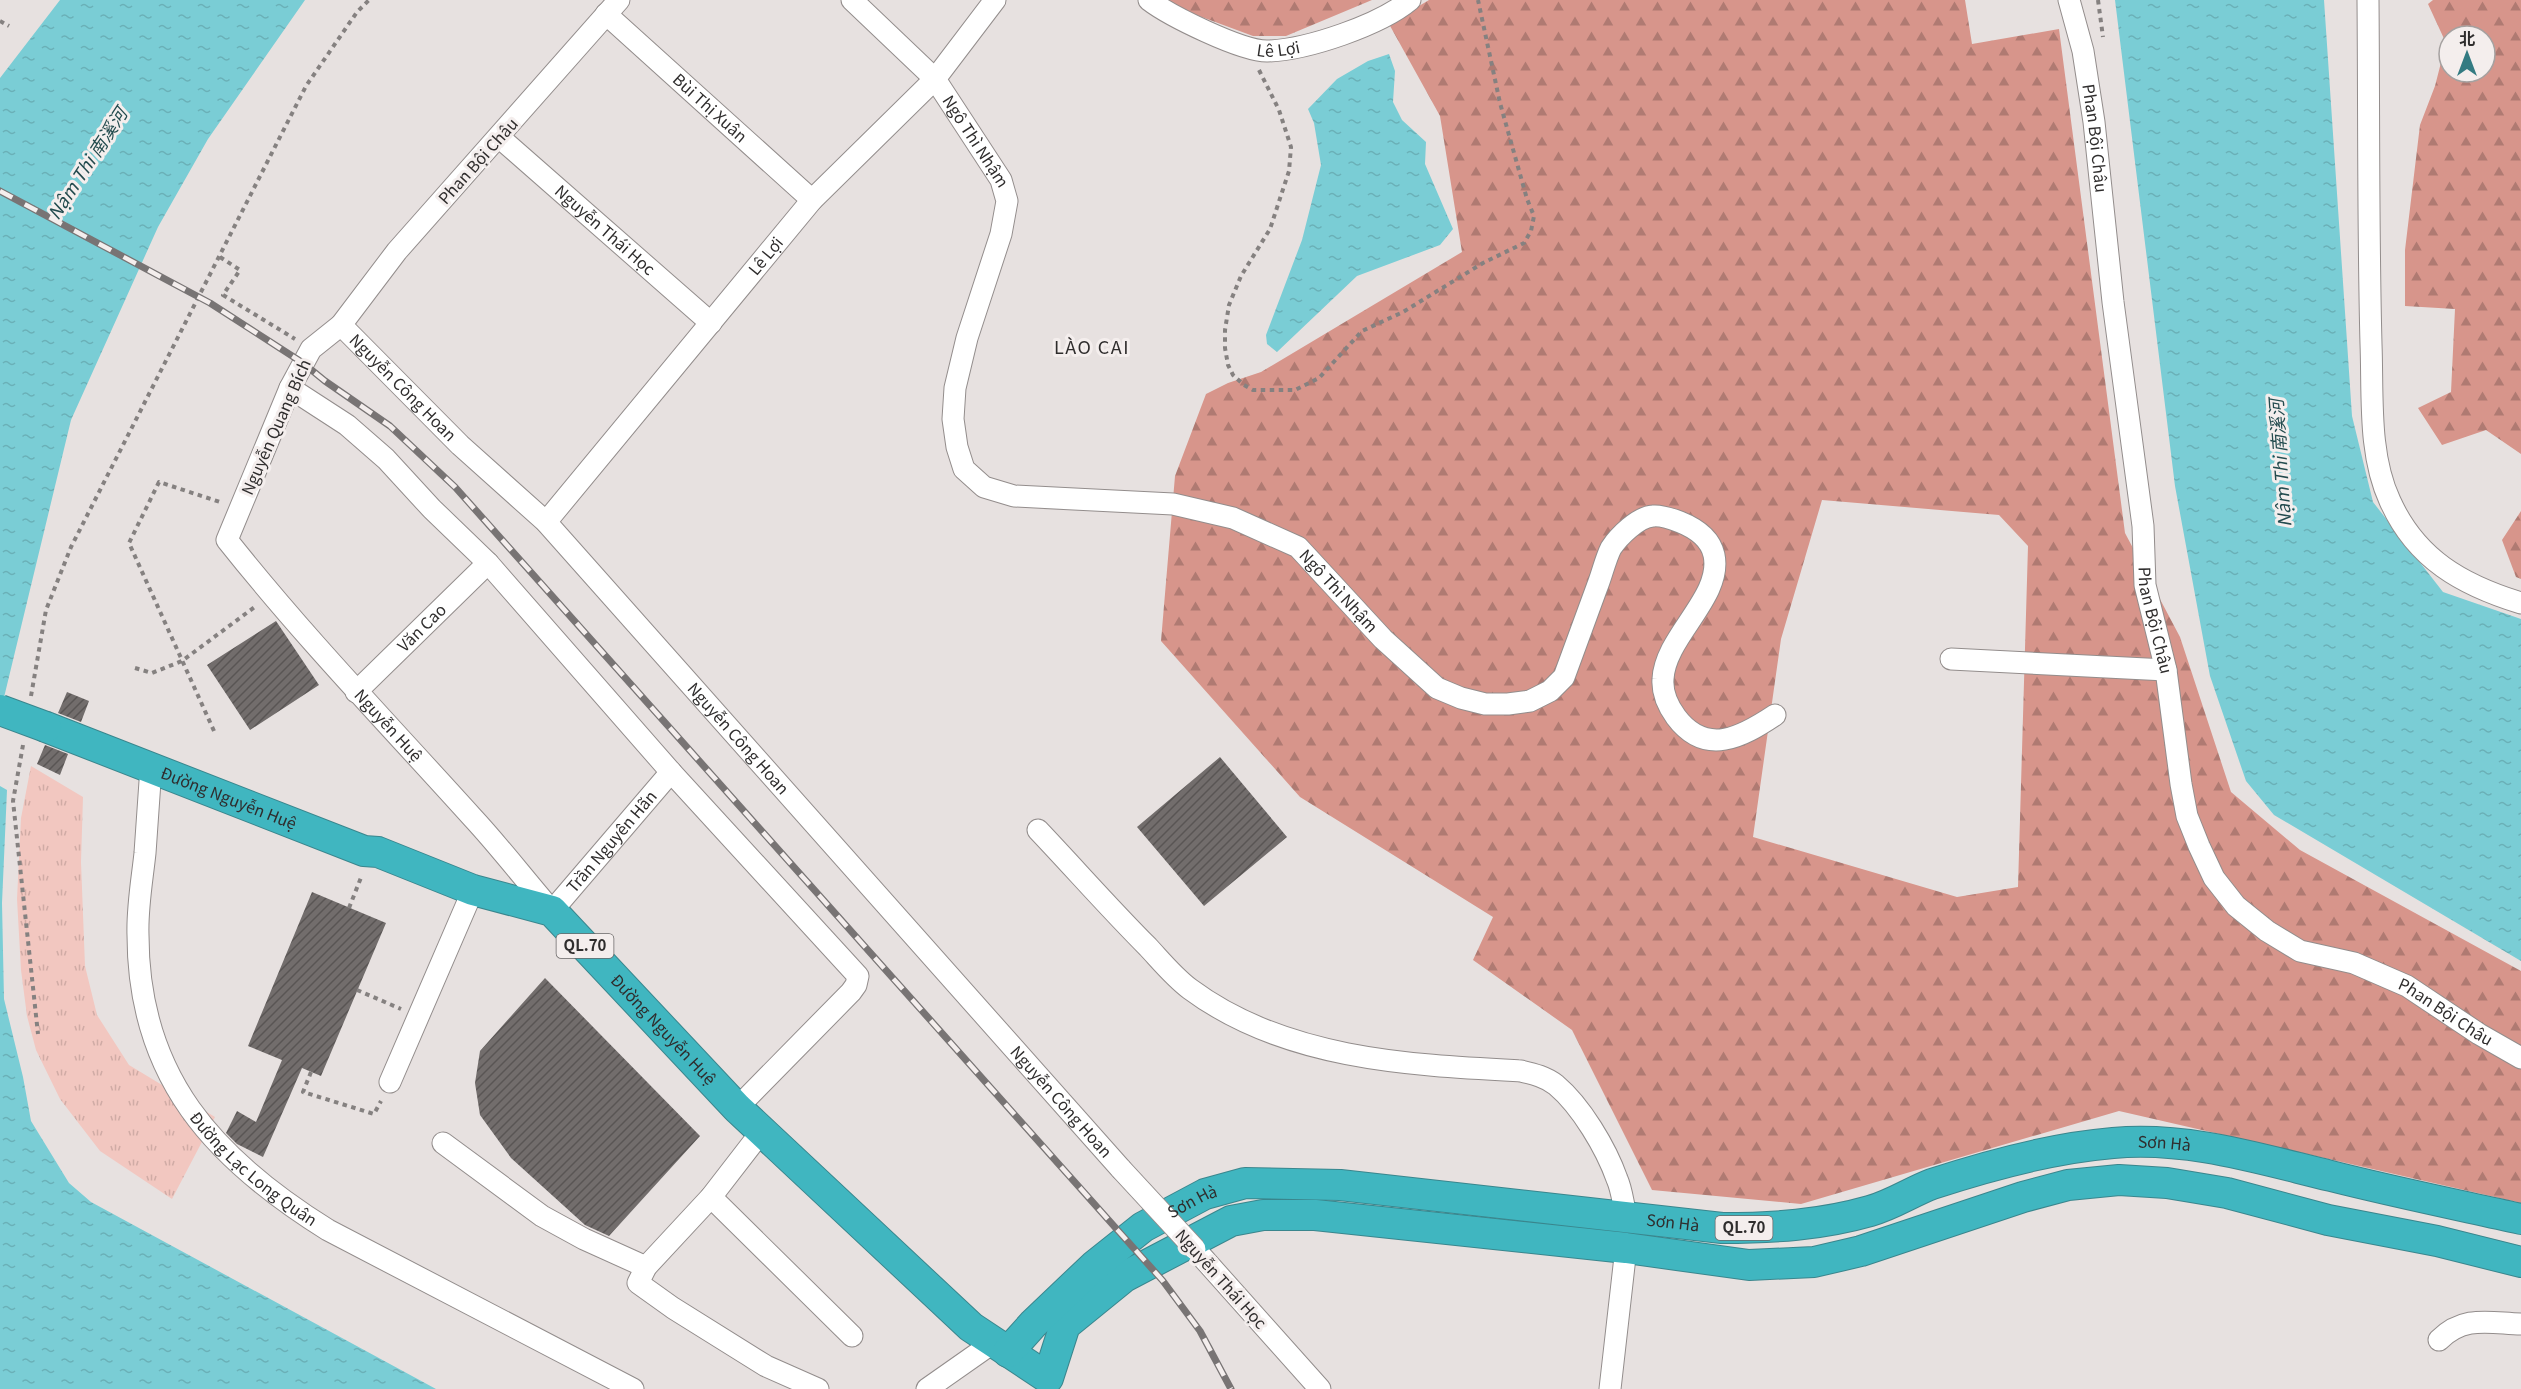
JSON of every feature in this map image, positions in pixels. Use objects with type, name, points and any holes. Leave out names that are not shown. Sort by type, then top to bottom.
[{"type":"highway","name":"Đường Nguyễn Huệ","points":[[0,710],[35,730],[151,767],[364,851],[378,852],[473,890],[552,911],[737,1108],[970,1327],[1048,1378]]},
{"type":"highway","name":"Sơn Hà","points":[[1001,1347],[1034,1323],[1094,1266],[1143,1227],[1205,1194],[1245,1183],[1340,1185],[1525,1207],[1626,1215],[1722,1228],[1776,1228],[1823,1222],[1873,1210],[1931,1185],[2066,1149],[2114,1143],[2162,1143],[2215,1149],[2521,1219]]},
{"type":"highway","name":"Sơn Hà","points":[[1048,1378],[1065,1325],[1124,1277],[1231,1221],[1263,1215],[1315,1215],[1626,1248],[1749,1265],[1814,1262],[1861,1251],[2023,1197],[2068,1185],[2119,1180],[2167,1183],[2227,1193],[2328,1220],[2437,1241],[2521,1262]]},
{"type":"highway","points":[[1626,1215],[1626,1248]]},
{"type":"street","name":"Ngô Thì Nhậm","points":[[852,0],[935,79],[1001,180],[1007,201],[1001,234],[967,338],[955,388],[953,419],[957,447],[964,469],[984,487],[1014,496],[1173,504],[1233,518],[1298,547],[1383,639],[1437,688],[1485,704],[1508,704],[1530,700],[1550,691],[1564,677],[1611,548],[1639,521],[1654,516],[1672,519],[1692,526],[1705,537],[1714,554],[1715,568],[1711,583],[1667,659],[1663,679],[1665,695],[1672,711],[1694,734],[1708,740],[1746,734],[1776,716]]},
{"type":"street","name":"Lê Lợi","points":[[546,522],[812,200],[935,79],[995,0]]},
{"type":"street","name":"Lê Lợi","points":[[1149,0],[1167,13],[1241,44],[1266,51],[1303,45],[1353,31],[1410,0]]},
{"type":"street","name":"Phan Bội Châu","points":[[2069,0],[2083,51],[2094,122],[2113,302],[2143,526],[2145,585],[2166,670],[2187,816],[2214,878],[2236,906],[2267,931],[2300,951],[2354,963],[2407,986],[2479,1034],[2521,1058]]},
{"type":"street","points":[[2368,0],[2371,341],[2376,441],[2381,476],[2396,514],[2423,551],[2435,562],[2470,584],[2521,603]]},
{"type":"street","name":"Phan Bội Châu","points":[[341,325],[398,251],[612,7]]},
{"type":"street","name":"Bùi Thị Xuân","points":[[612,7],[812,200]]},
{"type":"street","name":"Nguyễn Thái Học","points":[[499,137],[711,323]]},
{"type":"street","name":"Nguyễn Quang Bích","points":[[227,540],[290,388],[311,349],[341,325]]},
{"type":"street","name":"Nguyễn Công Hoan","points":[[341,325],[460,445],[546,522],[1121,1169]]},
{"type":"street","points":[[290,388],[347,425],[386,459],[432,509],[488,563],[671,772],[858,976],[851,992],[737,1108]]},
{"type":"street","name":"Nguyễn Huệ","points":[[227,540],[271,596],[473,818],[552,911]]},
{"type":"street","name":"Văn Cao","points":[[356,692],[488,563]]},
{"type":"street","points":[[1951,659],[2166,670]]},
{"type":"street","name":"Đường Lạc Long Quân","points":[[151,767],[138,936],[141,982],[150,1029],[166,1070],[186,1106],[234,1161],[284,1203],[328,1230],[633,1389]]},
{"type":"street","name":"Trần Nguyên Hãn","points":[[552,911],[671,772]]},
{"type":"street","points":[[1038,830],[1188,988],[1228,1014],[1271,1034],[1322,1049],[1401,1062],[1521,1071],[1537,1075],[1555,1085],[1576,1106],[1593,1132],[1617,1179],[1626,1215]]},
{"type":"street","points":[[390,1082],[473,890]]},
{"type":"street","points":[[762,1131],[711,1197],[646,1266],[638,1283],[673,1308],[766,1366],[818,1389]]},
{"type":"street","points":[[443,1143],[542,1216],[584,1239],[646,1266]]},
{"type":"street","name":"Nguyễn Thái Học","points":[[1121,1169],[1320,1389]]},
{"type":"street","points":[[711,1197],[852,1336]]},
{"type":"street","points":[[1610,1389],[1626,1248]]},
{"type":"street","points":[[2439,1340],[2450,1328],[2467,1322],[2521,1324]]},
{"type":"street","points":[[927,1389],[1001,1347]]},
{"type":"path","points":[[31,700],[46,610],[71,547],[306,86],[357,12],[369,0]]},
{"type":"path","points":[[1241,44],[1264,78],[1279,110],[1291,147],[1289,171],[1273,220],[1241,276],[1229,305],[1225,348],[1231,370],[1244,385],[1253,390],[1295,390],[1319,378],[1362,331],[1403,312],[1483,263],[1524,243],[1531,231],[1534,216],[1527,199],[1500,103],[1478,0]]},
{"type":"path","points":[[0,21],[9,26]]},
{"type":"path","points":[[220,257],[240,270],[223,295],[311,349]]},
{"type":"path","points":[[214,731],[129,543],[159,482],[222,502],[227,540]]},
{"type":"path","points":[[135,668],[152,673],[182,661],[271,596]]},
{"type":"path","points":[[35,730],[13,801],[38,1034]]},
{"type":"path","points":[[349,908],[361,880],[364,851]]},
{"type":"path","points":[[357,990],[419,1017]]},
{"type":"path","points":[[311,1072],[303,1092],[374,1114],[390,1082]]},
{"type":"green space","points":[[1164,0],[1372,0],[1286,36],[1253,36],[1172,6]]},
{"type":"green space","points":[[1429,0],[1965,0],[1972,44],[2059,29],[2125,533],[2180,637],[2231,792],[2300,850],[2521,971],[2521,1203],[2119,1111],[1801,1204],[1652,1190],[1572,1030],[1473,960],[1493,917],[1300,797],[1161,641],[1175,476],[1206,394],[1228,383],[1261,372],[1462,252],[1440,116],[1389,24]],"holes":[[[1822,500],[1999,515],[2028,546],[2018,887],[1957,897],[1753,837],[1781,639]]]},
{"type":"green space","points":[[2433,0],[2521,0],[2521,454],[2486,430],[2442,445],[2418,408],[2451,392],[2455,309],[2405,306],[2405,250],[2420,125],[2437,78],[2437,84],[2497,84],[2497,24],[2437,24],[2428,4]]},
{"type":"green space","points":[[2521,511],[2521,579],[2516,577],[2502,540]]},
{"type":"green space","points":[[31,766],[83,797],[81,862],[85,966],[97,1015],[129,1065],[215,1117],[172,1199],[100,1151],[60,1099],[36,1050],[27,1016],[21,970],[17,899],[21,818]]},
{"type":"water","name":"Nậm Thi 南溪河","points":[[60,0],[305,0],[208,139],[158,227],[71,420],[0,714],[0,78]]},
{"type":"water","name":"Nậm Thi 南溪河","points":[[2115,0],[2324,0],[2352,416],[2373,502],[2443,592],[2521,619],[2521,961],[2274,815],[2246,781],[2210,676],[2175,486]]},
{"type":"water","points":[[1389,54],[1395,71],[1393,102],[1402,120],[1426,142],[1425,164],[1453,229],[1440,245],[1357,276],[1277,352],[1267,344],[1266,335],[1302,240],[1321,165],[1314,123],[1308,109],[1337,79],[1368,61]]},
{"type":"water","points":[[0,786],[7,790],[2,903],[4,999],[31,1121],[69,1183],[91,1202],[436,1389],[0,1389]]},
{"type":"building","points":[[276,621],[319,685],[250,730],[207,665]]},
{"type":"building","points":[[67,692],[89,701],[81,722],[58,713]]},
{"type":"building","points":[[45,745],[68,754],[60,775],[37,764]]},
{"type":"building","points":[[1220,757],[1287,837],[1204,906],[1137,827]]},
{"type":"building","points":[[312,892],[386,923],[321,1076],[302,1068],[263,1157],[237,1144],[226,1133],[237,1111],[256,1122],[282,1060],[248,1046]]},
{"type":"building","points":[[545,978],[700,1136],[609,1236],[585,1225],[511,1158],[480,1115],[475,1083],[480,1051]]},
{"type":"railway","points":[[0,191],[210,303],[303,363],[390,426],[455,487],[1163,1281],[1200,1331],[1231,1389]]},
{"type":"district","name":"LÀO CAI","points":[[1092,348]]}]
